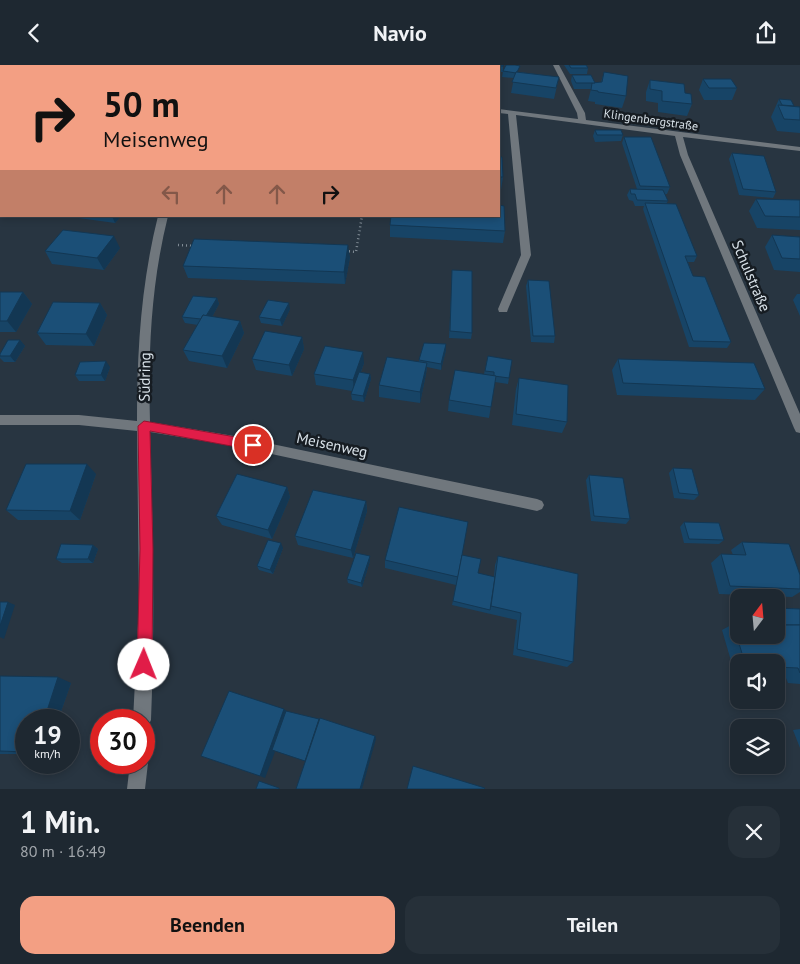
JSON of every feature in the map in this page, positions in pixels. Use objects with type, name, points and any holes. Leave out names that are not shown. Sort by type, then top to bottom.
[{"type":"street","points":[[556,65],[580,113],[582,122]]},
{"type":"street","name":"Klingenbergstraße","points":[[500,111],[800,149]]},
{"type":"street","points":[[503,309],[526,255],[512,113]]},
{"type":"street","name":"Schulstraße","points":[[679,135],[684,155],[800,428]]},
{"type":"street","name":"Südring","points":[[142,709],[146,549],[144,426],[147,293],[155,244],[163,217]]},
{"type":"street","name":"Meisenweg","points":[[0,420],[30,418],[94,420],[215,437],[537,505]]},
{"type":"street","points":[[136,789],[138,774]]},
{"type":"path","points":[[337,251],[356,252],[362,217]]},
{"type":"path","points":[[155,244],[203,246]]},
{"type":"building","points":[[506,65],[520,66],[516,73],[503,71]]},
{"type":"building","points":[[569,65],[586,65],[588,68],[571,68]]},
{"type":"building","points":[[516,72],[559,77],[556,88],[512,82]]},
{"type":"building","points":[[604,72],[628,76],[626,96],[591,90],[592,83],[602,82]]},
{"type":"building","points":[[572,75],[591,75],[595,83],[576,83]]},
{"type":"building","points":[[703,79],[731,79],[737,88],[709,88]]},
{"type":"building","points":[[650,80],[684,84],[685,93],[691,94],[692,104],[662,101],[662,91],[650,89]]},
{"type":"building","points":[[779,99],[791,100],[794,106],[782,105]]},
{"type":"building","points":[[778,105],[800,107],[800,120],[784,119]]},
{"type":"building","points":[[595,130],[621,130],[623,135],[597,135]]},
{"type":"building","points":[[624,137],[651,137],[670,187],[640,186]]},
{"type":"building","points":[[732,153],[764,156],[776,192],[743,189]]},
{"type":"building","points":[[500,156],[502,157],[503,177],[500,177]]},
{"type":"building","points":[[630,189],[663,190],[668,201],[637,200],[635,194],[631,194]]},
{"type":"building","points":[[756,199],[800,200],[800,217],[765,216]]},
{"type":"building","points":[[645,203],[676,204],[697,256],[685,256],[693,276],[705,277],[731,342],[693,341]]},
{"type":"building","points":[[500,205],[504,206],[505,231],[390,225],[391,217],[500,217]]},
{"type":"building","points":[[63,230],[114,236],[97,258],[45,251]]},
{"type":"building","points":[[772,235],[800,237],[800,259],[782,258]]},
{"type":"building","points":[[194,239],[348,245],[344,272],[183,266]]},
{"type":"building","points":[[452,270],[472,271],[472,333],[450,331]]},
{"type":"building","points":[[528,280],[549,281],[555,336],[533,336]]},
{"type":"building","points":[[0,292],[23,292],[7,321],[0,321]]},
{"type":"building","points":[[193,296],[217,298],[206,316],[203,315],[201,319],[182,317]]},
{"type":"building","points":[[268,300],[289,303],[280,320],[259,317]]},
{"type":"building","points":[[53,302],[100,303],[86,334],[37,333]]},
{"type":"building","points":[[203,315],[240,321],[222,356],[183,350]]},
{"type":"building","points":[[265,331],[302,337],[289,365],[252,359]]},
{"type":"building","points":[[8,340],[20,340],[10,356],[0,356],[0,354]]},
{"type":"building","points":[[424,343],[446,344],[441,364],[419,360]]},
{"type":"building","points":[[325,346],[363,352],[353,380],[314,374]]},
{"type":"building","points":[[488,356],[512,360],[509,378],[494,376],[494,372],[485,371]]},
{"type":"building","points":[[387,357],[427,363],[420,392],[379,385]]},
{"type":"building","points":[[618,359],[754,363],[765,389],[623,383]]},
{"type":"building","points":[[106,361],[101,375],[75,375],[80,362]]},
{"type":"building","points":[[455,370],[496,376],[491,407],[449,400]]},
{"type":"building","points":[[359,372],[370,374],[363,396],[351,394]]},
{"type":"building","points":[[519,378],[568,385],[567,422],[516,414]]},
{"type":"building","points":[[26,464],[87,464],[70,511],[6,510]]},
{"type":"building","points":[[673,468],[692,469],[699,495],[679,493]]},
{"type":"building","points":[[237,474],[287,487],[268,530],[216,516]]},
{"type":"building","points":[[589,475],[623,478],[630,519],[594,516]]},
{"type":"building","points":[[313,490],[366,501],[351,550],[295,536]]},
{"type":"building","points":[[399,507],[468,522],[458,577],[385,560]]},
{"type":"building","points":[[684,522],[719,523],[724,540],[689,539]]},
{"type":"building","points":[[268,540],[281,543],[270,570],[257,566]]},
{"type":"building","points":[[742,542],[789,544],[800,575],[800,589],[730,586],[721,554],[746,555]]},
{"type":"building","points":[[61,544],[93,545],[88,559],[56,559]]},
{"type":"building","points":[[356,553],[370,556],[361,583],[347,579]]},
{"type":"building","points":[[462,555],[481,559],[478,573],[495,577],[490,610],[453,601]]},
{"type":"building","points":[[498,556],[578,574],[573,662],[517,649],[521,613],[491,606]]},
{"type":"building","points":[[0,602],[8,602],[0,626]]},
{"type":"building","points":[[785,608],[800,609],[800,625],[785,625]]},
{"type":"building","points":[[785,625],[800,625],[800,673],[798,668],[785,667],[785,654],[742,654],[739,644],[785,644]]},
{"type":"building","points":[[0,676],[58,677],[48,709],[15,709],[15,752],[0,751]]},
{"type":"building","points":[[229,691],[284,709],[260,776],[201,756]]},
{"type":"building","points":[[286,711],[319,719],[305,761],[272,750]]},
{"type":"building","points":[[320,718],[375,736],[360,789],[296,789]]},
{"type":"building","points":[[413,766],[485,788],[407,789]]},
{"type":"building","points":[[259,781],[279,788],[279,789],[256,789]]},
{"type":"route","points":[[144,665],[146,549],[144,426],[253,445]]}]
